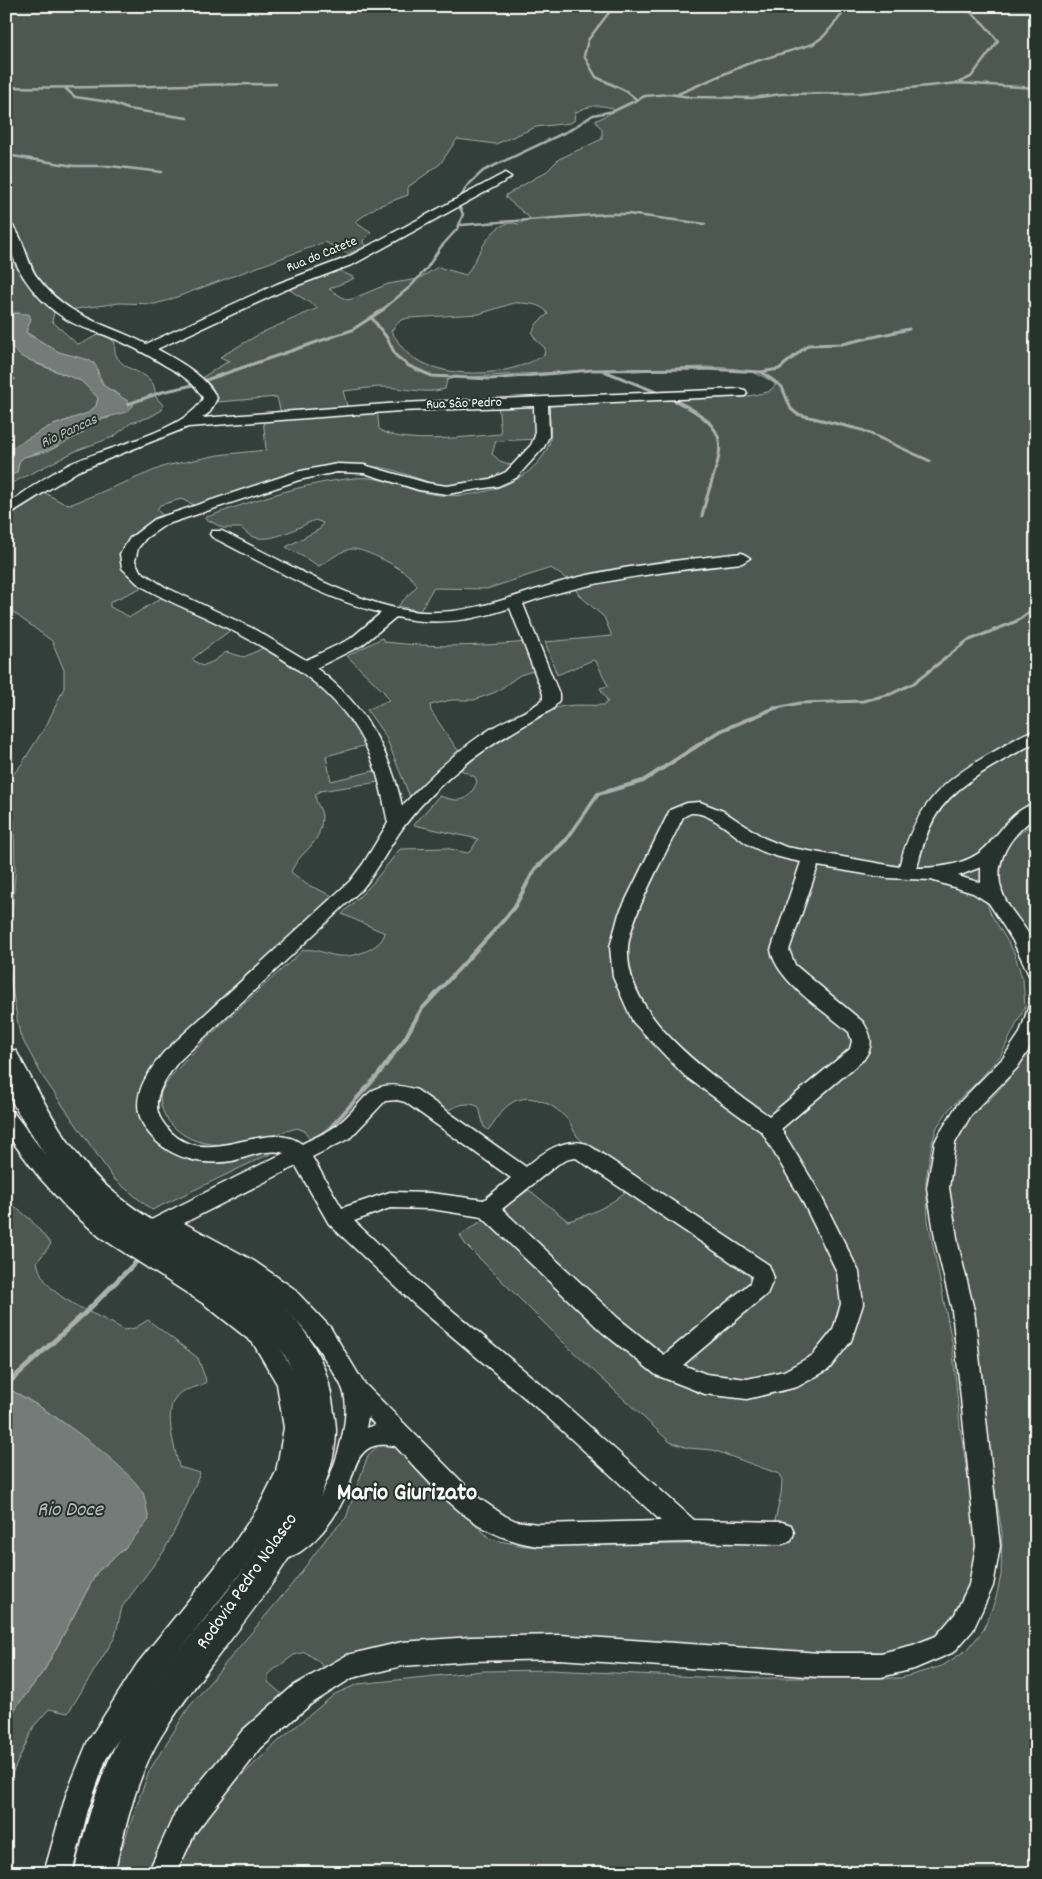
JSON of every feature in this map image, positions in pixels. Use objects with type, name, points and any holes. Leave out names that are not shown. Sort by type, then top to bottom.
[{"type":"highway","name":"Rodovia Pedro Nolasco","points":[[6,1059],[74,1173],[100,1200],[157,1227],[246,1292],[287,1331],[309,1368],[320,1407],[320,1444],[309,1487],[298,1511],[270,1558],[148,1724],[123,1770],[103,1829],[96,1868]]},
{"type":"street","name":"Rua do Catete","points":[[146,349],[281,287],[350,261],[505,177]]},
{"type":"street","points":[[6,226],[16,236],[20,259],[26,272],[35,284],[70,316],[146,349],[206,388],[209,399],[203,412],[188,424],[148,440],[106,453],[72,469],[6,512]]},
{"type":"street","name":"Rua São Pedro","points":[[188,424],[400,407],[740,393]]},
{"type":"street","points":[[397,822],[388,780],[373,743],[346,704],[305,667],[257,636],[160,590],[139,577],[130,568],[127,559],[132,545],[143,532],[160,522],[296,476],[338,468],[364,469],[400,478],[424,487],[447,490],[493,483],[510,475],[537,447],[542,436],[541,401]]},
{"type":"street","points":[[217,534],[332,590],[392,612],[434,618],[476,614],[566,585],[630,572],[742,558]]},
{"type":"street","points":[[515,602],[552,694],[551,700],[497,732],[461,757],[424,791],[397,822],[370,868],[356,885],[156,1074],[149,1094],[147,1112],[154,1128],[172,1144],[193,1152],[223,1155],[275,1143],[286,1144],[299,1153],[337,1218],[422,1298],[553,1408],[688,1531]]},
{"type":"street","points":[[305,667],[338,653],[356,642],[392,612]]},
{"type":"street","points":[[906,873],[914,844],[931,808],[960,782],[1036,735]]},
{"type":"street","points":[[337,1218],[390,1200],[431,1201],[488,1209],[610,1325],[664,1368],[705,1384],[747,1389],[789,1380],[821,1362],[843,1334],[852,1304],[848,1272],[811,1196],[769,1128],[692,1071],[640,1017],[623,977],[619,947],[628,914],[676,814],[685,808],[697,807],[709,811],[765,846],[782,852],[879,872],[934,874],[969,867],[992,851],[1004,834],[1036,809]]},
{"type":"street","points":[[992,851],[989,872],[995,899],[1026,946],[1036,970]]},
{"type":"street","points":[[769,1128],[863,1047],[863,1038],[856,1028],[788,970],[782,960],[780,950],[812,858]]},
{"type":"street","points":[[934,874],[960,882],[995,899]]},
{"type":"street","points":[[162,1873],[185,1823],[252,1739],[302,1695],[347,1667],[402,1654],[471,1648],[559,1647],[820,1665],[881,1665],[914,1657],[945,1644],[964,1622],[981,1586],[988,1546],[963,1310],[947,1244],[938,1188],[945,1142],[964,1110],[1010,1063],[1030,1034],[1036,1010]]},
{"type":"street","points":[[157,1227],[343,1132],[372,1100],[382,1093],[396,1091],[410,1095],[526,1178]]},
{"type":"street","points":[[6,1117],[49,1177],[89,1217],[125,1243],[218,1300],[260,1335],[288,1378],[296,1423],[292,1463],[275,1504],[238,1558],[148,1670],[97,1750],[70,1820],[58,1873]]},
{"type":"street","points":[[488,1209],[561,1153],[570,1149],[580,1150],[761,1270],[763,1278],[758,1288],[664,1368]]},
{"type":"street","points":[[157,1227],[246,1267],[285,1294],[322,1334],[355,1389],[468,1504],[496,1524],[515,1532],[538,1535],[688,1531],[782,1533]]},
{"type":"street","points":[[270,1558],[308,1532],[323,1514],[334,1495],[352,1447],[356,1419],[355,1389]]},
{"type":"street","points":[[352,1447],[365,1437],[383,1432],[403,1437]]},
{"type":"shaded area","points":[[6,6],[1036,6],[1036,84],[1033,86],[1036,88],[1036,803],[1021,811],[990,839],[983,859],[981,873],[983,893],[991,914],[1014,952],[1023,980],[1025,1007],[1001,1055],[950,1108],[937,1127],[932,1143],[926,1179],[928,1220],[952,1342],[960,1426],[976,1530],[974,1568],[970,1588],[947,1630],[926,1643],[895,1652],[718,1652],[606,1646],[326,1671],[318,1661],[305,1652],[294,1655],[268,1674],[268,1682],[283,1695],[190,1802],[159,1848],[146,1873],[113,1873],[149,1771],[189,1707],[293,1583],[328,1536],[346,1518],[368,1455],[380,1444],[394,1441],[490,1539],[524,1546],[766,1543],[772,1534],[781,1494],[782,1480],[779,1474],[713,1450],[688,1448],[670,1442],[566,1345],[465,1244],[460,1235],[529,1190],[568,1221],[600,1209],[628,1189],[627,1171],[581,1141],[569,1121],[554,1107],[529,1098],[520,1099],[504,1109],[488,1130],[484,1127],[479,1107],[467,1104],[461,1105],[434,1120],[422,1103],[407,1089],[394,1088],[356,1133],[317,1153],[305,1131],[297,1128],[252,1141],[219,1145],[189,1138],[169,1122],[162,1108],[160,1098],[168,1081],[202,1044],[303,950],[317,950],[338,956],[351,956],[366,951],[378,944],[385,933],[342,914],[371,885],[400,849],[446,848],[467,853],[471,851],[478,839],[414,825],[439,796],[462,800],[470,794],[477,782],[475,777],[459,769],[495,740],[537,715],[565,706],[604,705],[608,702],[600,688],[608,686],[596,661],[593,660],[557,675],[545,642],[612,636],[604,617],[579,595],[571,582],[551,568],[487,589],[433,588],[420,611],[398,606],[417,586],[414,581],[399,569],[369,553],[350,549],[319,566],[286,547],[320,529],[323,523],[315,520],[277,536],[261,538],[250,536],[241,528],[223,528],[204,518],[297,488],[355,478],[375,479],[422,492],[447,496],[481,492],[498,488],[514,481],[540,461],[549,443],[551,432],[549,406],[551,403],[744,397],[768,392],[776,385],[763,376],[728,368],[707,367],[632,371],[628,368],[454,378],[447,380],[445,389],[437,391],[372,387],[343,391],[348,409],[377,407],[379,429],[389,434],[419,439],[437,439],[501,434],[498,404],[532,406],[536,409],[539,439],[496,441],[492,454],[500,461],[511,465],[508,472],[485,481],[446,488],[379,467],[274,484],[201,508],[181,499],[160,505],[157,510],[168,520],[143,534],[130,558],[147,585],[110,602],[110,607],[130,617],[166,595],[236,626],[192,659],[202,666],[214,661],[226,652],[244,657],[270,645],[300,665],[356,722],[367,745],[326,756],[331,781],[382,769],[379,782],[320,791],[316,794],[316,800],[322,814],[321,827],[314,842],[291,872],[306,884],[335,897],[145,1090],[173,1150],[280,1149],[152,1210],[114,1179],[43,1077],[20,1035],[8,965],[15,874],[14,821],[6,798],[6,783],[21,765],[47,724],[64,688],[64,670],[52,641],[6,607],[6,518],[45,493],[63,503],[72,504],[165,466],[218,455],[266,450],[263,416],[281,414],[277,397],[218,402],[212,387],[203,377],[229,361],[220,357],[263,332],[318,308],[285,287],[334,268],[355,278],[329,289],[347,300],[388,284],[418,279],[438,267],[466,275],[486,240],[493,232],[501,226],[509,223],[519,224],[530,218],[506,198],[506,195],[547,171],[559,159],[602,139],[602,129],[595,121],[613,112],[613,109],[604,106],[589,107],[575,113],[574,121],[570,123],[536,127],[496,144],[457,139],[440,164],[408,187],[408,195],[376,207],[355,222],[371,233],[363,241],[368,246],[348,254],[325,242],[155,304],[119,303],[54,312],[52,321],[77,344],[100,335],[105,335],[115,343],[115,354],[121,362],[151,381],[155,396],[163,405],[162,410],[150,417],[131,423],[113,437],[78,450],[10,484],[6,479],[17,472],[19,462],[24,457],[49,451],[81,434],[98,420],[109,418],[120,395],[104,386],[94,363],[59,352],[26,332],[29,324],[19,313],[6,313]],"holes":[[[514,303],[538,306],[546,310],[548,314],[537,323],[532,333],[536,340],[545,348],[544,355],[529,363],[512,368],[494,372],[475,373],[456,372],[438,368],[421,362],[407,353],[391,331],[401,320],[408,318],[479,314]]]},
{"type":"shaded area","points":[[6,340],[8,345],[37,364],[81,381],[98,398],[96,406],[88,413],[56,424],[6,451],[6,384],[16,379],[6,374]]},
{"type":"shaded area","points":[[382,638],[385,642],[439,646],[529,642],[539,669],[520,675],[496,692],[474,700],[451,700],[430,705],[431,711],[459,752],[414,798],[410,797],[386,737],[367,710],[389,700],[384,692],[347,656]]},
{"type":"shaded area","points":[[1036,821],[1036,956],[1006,902],[1001,887],[1000,872],[1002,858],[1009,844]]},
{"type":"shaded area","points":[[1036,1036],[1036,1873],[173,1873],[192,1835],[220,1796],[282,1738],[335,1694],[358,1684],[483,1671],[551,1670],[720,1678],[901,1678],[942,1666],[968,1649],[984,1629],[996,1598],[1001,1575],[1002,1533],[951,1221],[949,1188],[951,1155],[962,1128],[1008,1079]]},
{"type":"shaded area","points":[[6,1200],[30,1219],[51,1244],[37,1262],[42,1275],[60,1296],[124,1330],[135,1328],[148,1320],[198,1358],[206,1380],[202,1385],[180,1393],[174,1399],[171,1407],[171,1428],[179,1467],[200,1473],[186,1508],[164,1551],[122,1607],[115,1637],[68,1713],[49,1709],[34,1726],[6,1787],[6,1721],[45,1669],[97,1572],[125,1548],[119,1467],[51,1414],[6,1388]]},
{"type":"water","name":"Rio Pancas","points":[[6,313],[29,314],[31,319],[26,332],[29,335],[59,352],[89,360],[97,367],[98,376],[104,386],[134,405],[126,412],[98,420],[81,434],[62,442],[54,448],[24,457],[19,462],[17,472],[6,479],[6,451],[48,427],[88,413],[96,406],[98,398],[81,381],[22,357],[16,352],[9,343]]},
{"type":"water","name":"Rio Doce","points":[[6,1388],[39,1406],[119,1466],[143,1493],[149,1520],[125,1548],[97,1572],[45,1669],[6,1721]]},
{"type":"waterway","points":[[614,6],[588,40],[584,56],[596,77],[626,91],[636,99]]},
{"type":"waterway","points":[[678,94],[747,64],[813,44],[824,36],[849,6]]},
{"type":"waterway","points":[[960,82],[971,77],[998,41],[984,24],[964,6]]},
{"type":"waterway","points":[[458,202],[467,186],[483,171],[570,130],[593,115],[614,111],[645,96],[669,94],[690,97],[752,98],[782,94],[860,93],[958,83],[1036,88]]},
{"type":"waterway","points":[[6,87],[276,84]]},
{"type":"waterway","points":[[65,88],[75,97],[109,102],[128,109],[187,118]]},
{"type":"waterway","points":[[6,155],[74,166],[110,166],[162,172]]},
{"type":"waterway","points":[[382,310],[411,286],[458,228],[463,214],[459,206]]},
{"type":"waterway","points":[[461,225],[606,214],[628,214],[705,224]]},
{"type":"waterway","points":[[203,381],[352,330],[384,309]]},
{"type":"waterway","points":[[372,318],[387,338],[396,356],[409,366],[432,376],[490,379],[592,370],[706,369],[761,372],[779,369],[808,345],[842,344],[909,329]]},
{"type":"waterway","points":[[604,371],[661,394]]},
{"type":"waterway","points":[[763,373],[782,387],[791,409],[797,414],[862,430],[930,461]]},
{"type":"waterway","points":[[128,404],[162,392],[193,385]]},
{"type":"waterway","points":[[669,398],[693,410],[709,422],[717,434],[720,447],[718,461],[702,516]]},
{"type":"waterway","points":[[773,709],[800,703],[863,701],[891,694],[914,683],[967,641],[1017,621],[1036,607]]},
{"type":"waterway","points":[[318,1137],[330,1128],[378,1075],[404,1040],[421,1010],[502,922],[515,906],[535,869],[566,840],[598,794],[643,781],[720,731],[773,709]]},
{"type":"waterway","points":[[6,1385],[87,1311],[139,1259]]},
{"type":"district","name":"Mario Giurizato","points":[[407,1494]]}]
